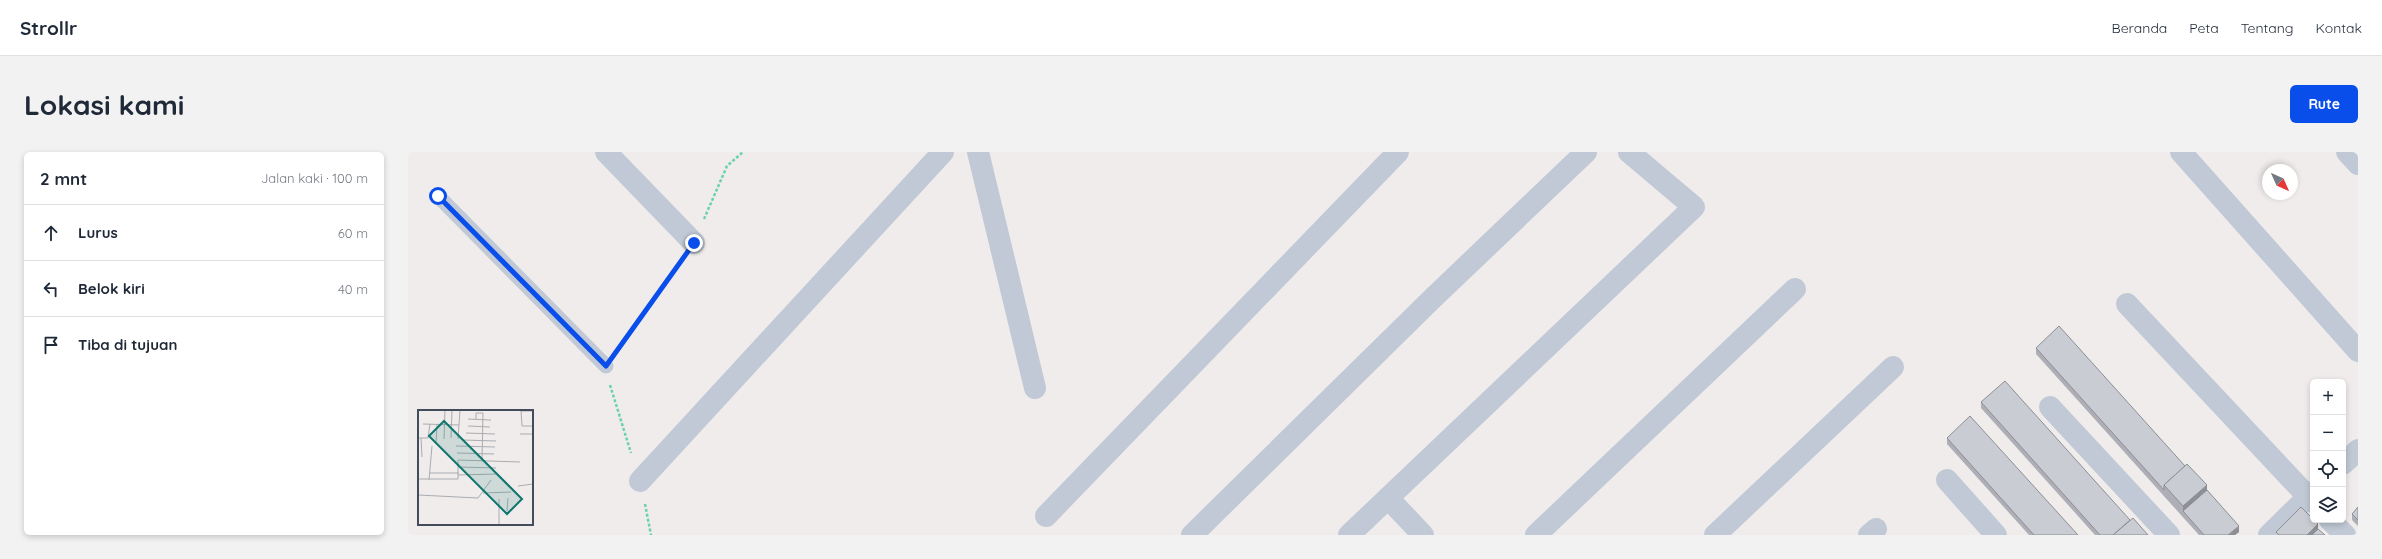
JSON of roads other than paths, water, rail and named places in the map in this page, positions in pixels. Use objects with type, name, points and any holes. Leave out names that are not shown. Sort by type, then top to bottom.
[{"type":"street","points":[[606,152],[694,243]]},
{"type":"street","points":[[640,481],[943,152]]},
{"type":"street","points":[[978,152],[1035,388]]},
{"type":"street","points":[[1046,516],[1398,152]]},
{"type":"street","points":[[1192,535],[1433,298],[1586,152]]},
{"type":"street","points":[[1350,535],[1694,207],[1629,152]]},
{"type":"street","points":[[2181,152],[2358,351]]},
{"type":"street","points":[[2347,152],[2358,164]]},
{"type":"street","points":[[1536,535],[1795,289]]},
{"type":"street","points":[[2127,304],[2310,496]]},
{"type":"street","points":[[1715,535],[1893,367]]},
{"type":"street","points":[[2050,407],[2169,535]]},
{"type":"street","points":[[2346,461],[2358,450]]},
{"type":"street","points":[[1947,480],[1996,535]]},
{"type":"street","points":[[1388,498],[1423,535]]},
{"type":"street","points":[[2269,535],[2310,498]]},
{"type":"street","points":[[2333,523],[2345,535]]},
{"type":"lane","points":[[438,196],[606,366]]}]
